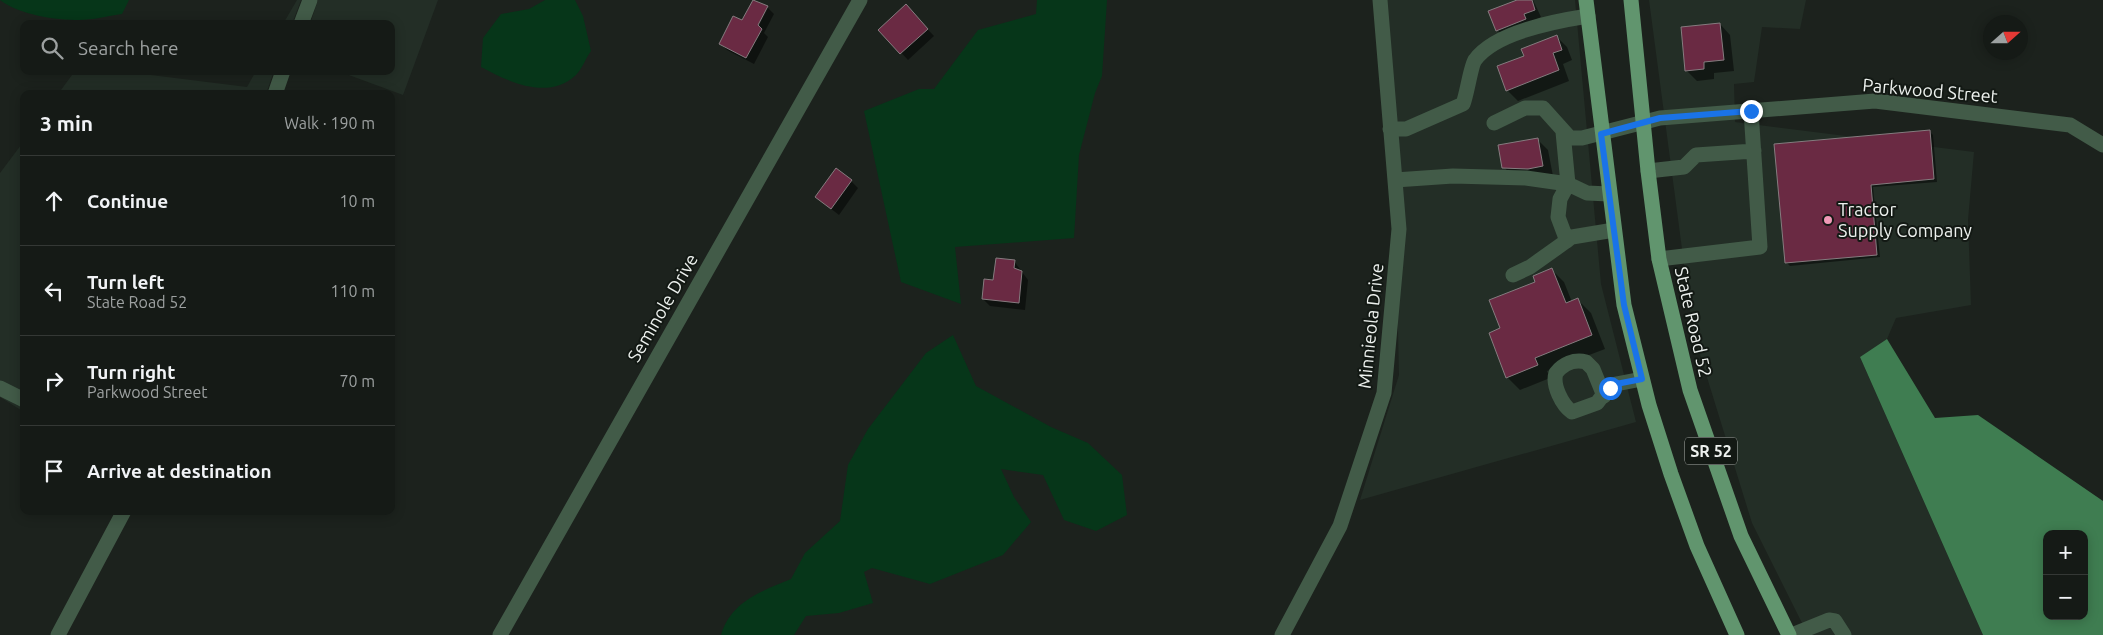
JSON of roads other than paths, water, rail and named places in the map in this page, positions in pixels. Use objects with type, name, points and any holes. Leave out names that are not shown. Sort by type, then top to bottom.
[{"type":"main road","name":"SR 52","points":[[1586,0],[1601,134],[1624,305],[1642,379],[1671,474],[1698,546],[1737,635]]},
{"type":"main road","name":"State Road 52","points":[[1631,0],[1659,259],[1690,390],[1741,536],[1790,635]]},
{"type":"street","points":[[302,20],[310,0]]},
{"type":"street","name":"Seminole Drive","points":[[500,635],[860,0]]},
{"type":"street","name":"Minnieola Drive","points":[[1282,635],[1340,526],[1384,393],[1399,229],[1380,0]]},
{"type":"street","points":[[1390,129],[1406,129],[1463,104],[1474,60],[1496,41],[1561,20],[1588,16]]},
{"type":"street","points":[[276,90],[282,75]]},
{"type":"street","name":"Parkwood Street","points":[[1563,132],[1570,138],[1601,134],[1644,121],[1875,101],[2070,125],[2103,145]]},
{"type":"street","points":[[1494,123],[1525,108],[1544,108],[1563,132],[1568,184],[1560,199],[1558,217],[1567,241]]},
{"type":"street","points":[[1659,259],[1760,247],[1751,111]]},
{"type":"street","points":[[1648,171],[1684,167],[1696,156],[1754,151]]},
{"type":"street","points":[[1395,180],[1453,176],[1526,178],[1568,184],[1587,193],[1609,194]]},
{"type":"street","points":[[1513,275],[1530,267],[1567,241],[1586,233],[1614,230]]},
{"type":"street","points":[[1604,396],[1616,384],[1642,379]]},
{"type":"street","points":[[0,388],[20,398]]},
{"type":"street","points":[[58,635],[122,515]]},
{"type":"street","points":[[1790,635],[1829,620],[1835,621],[1844,635]]},
{"type":"place","name":"Tractor Supply Company","points":[[1828,220]]}]
